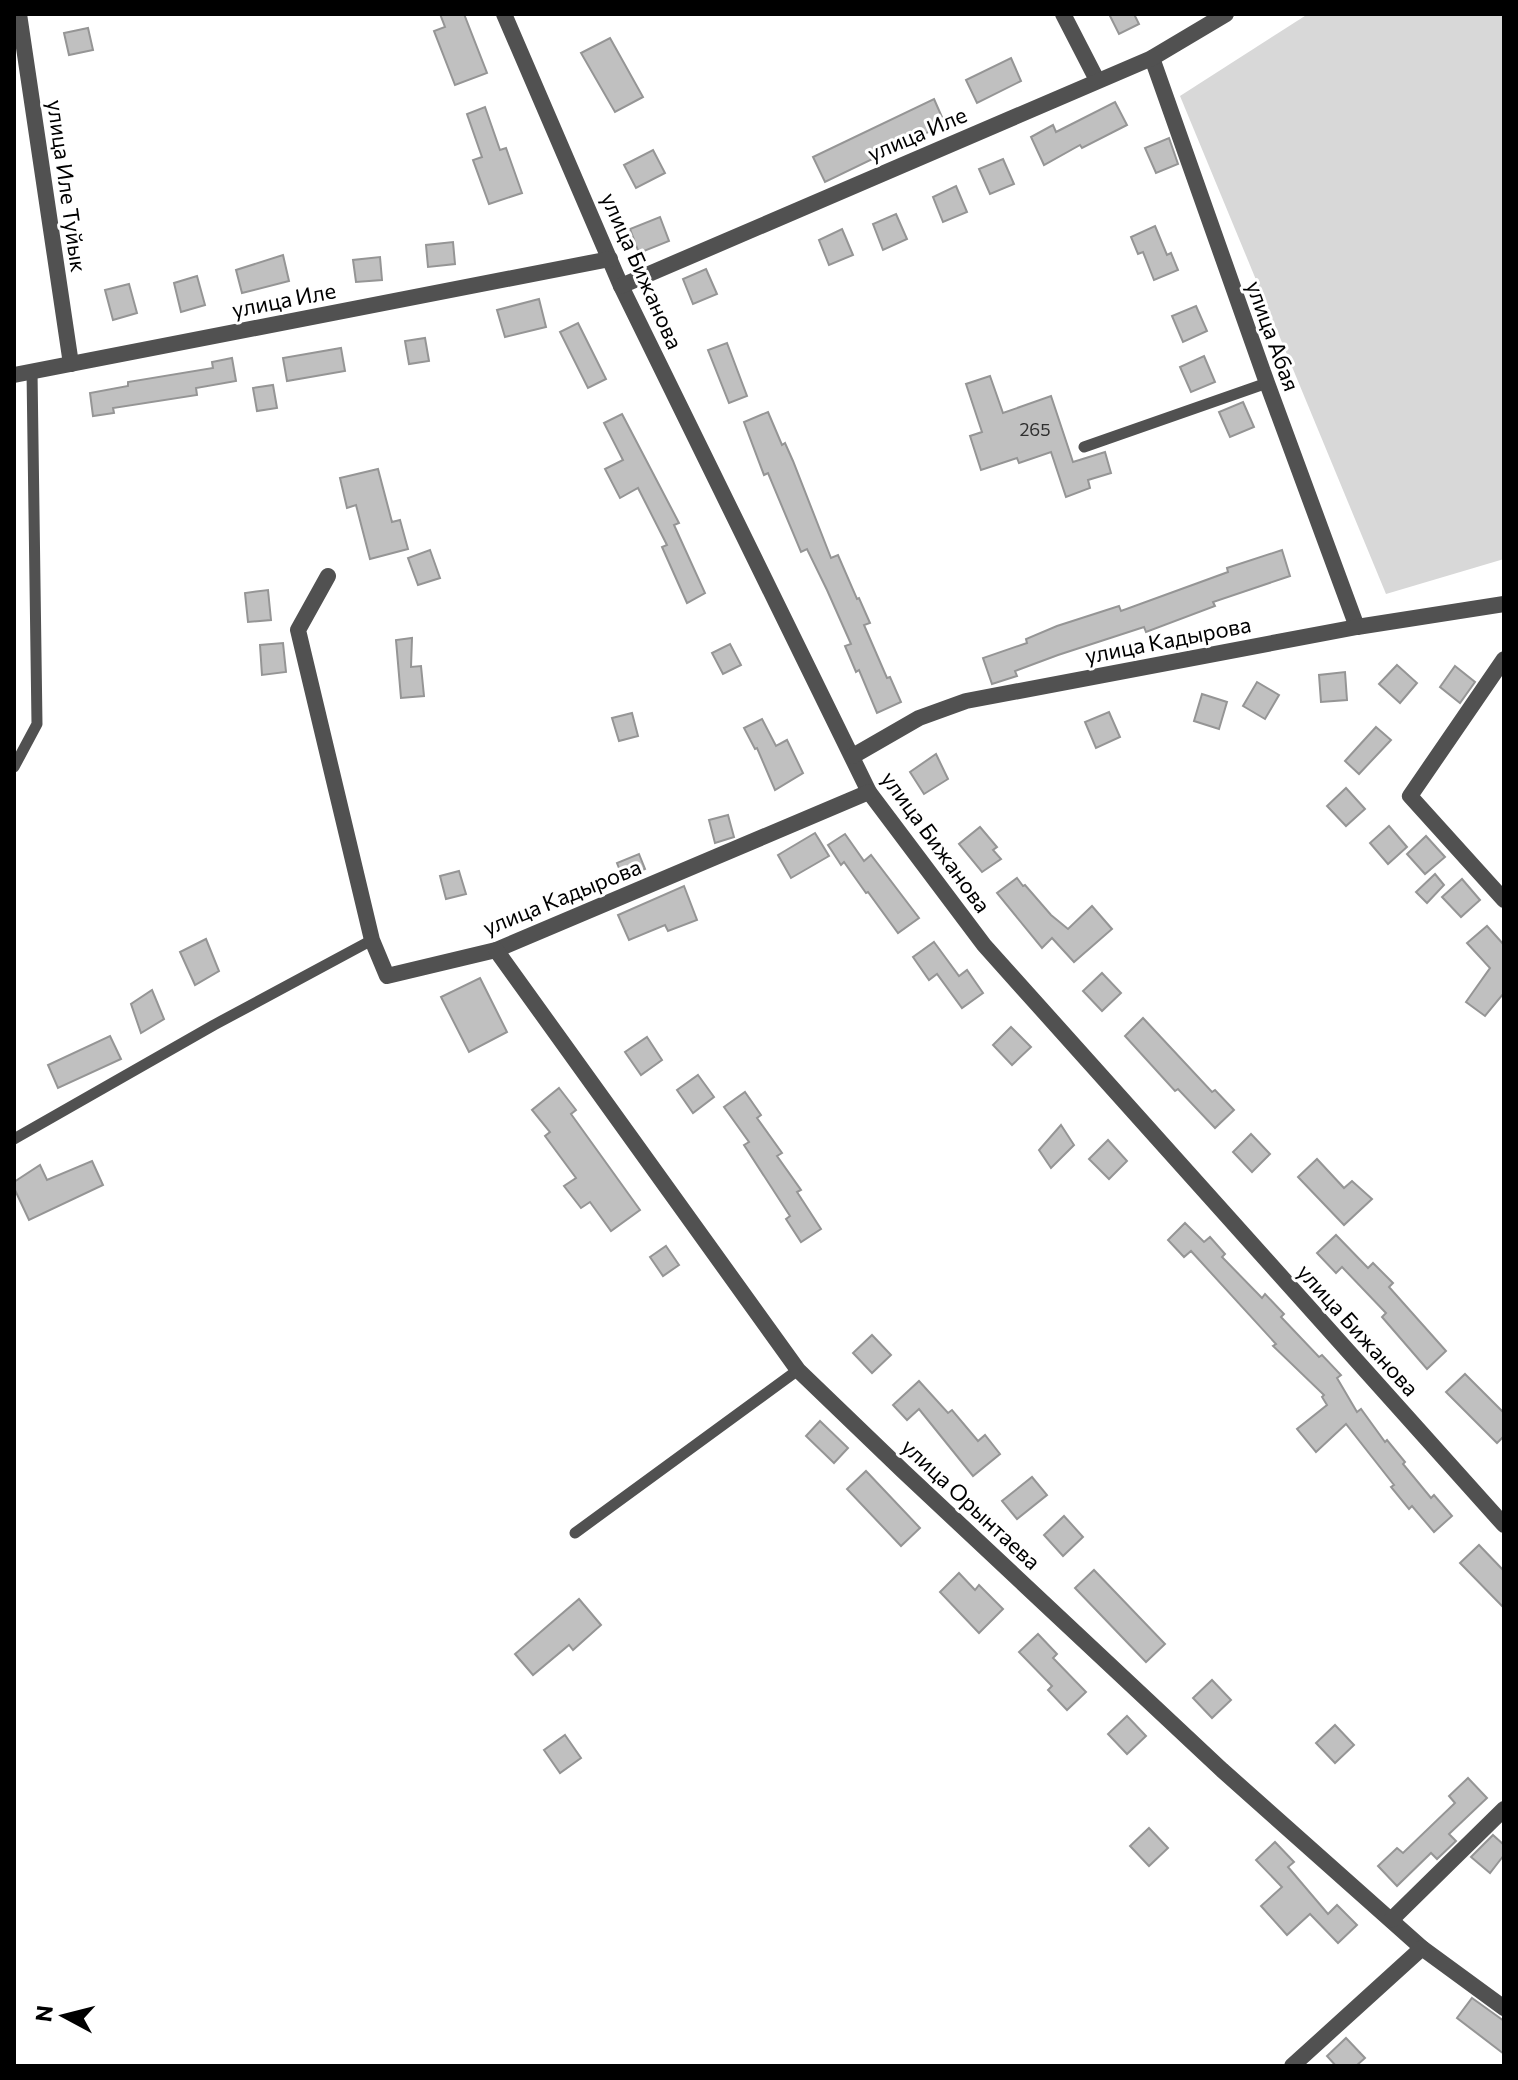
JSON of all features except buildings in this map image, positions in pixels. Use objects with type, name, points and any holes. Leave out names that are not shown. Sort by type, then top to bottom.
[{"type":"street","name":"улица Иле Туйык","points":[[19,14],[71,364]]},
{"type":"street","name":"улица Бижанова","points":[[504,14],[621,286],[869,792],[984,945],[1504,1525]]},
{"type":"street","points":[[1063,14],[1097,80]]},
{"type":"street","name":"улица Иле","points":[[621,286],[1152,58],[1226,14]]},
{"type":"street","name":"улица Абая","points":[[1152,58],[1357,627]]},
{"type":"street","name":"улица Иле","points":[[14,375],[610,259]]},
{"type":"street","name":"улица Кадырова","points":[[328,576],[298,630],[372,940],[387,976],[496,950],[869,792]]},
{"type":"street","name":"улица Кадырова","points":[[853,756],[919,718],[966,701],[1357,627],[1504,604]]},
{"type":"street","points":[[1504,659],[1410,796],[1504,900]]},
{"type":"street","name":"улица Орынтаева","points":[[496,950],[798,1370],[1222,1770],[1422,1948],[1504,2008]]},
{"type":"street","points":[[1391,1920],[1504,1809]]},
{"type":"street","points":[[1292,2066],[1422,1948]]},
{"type":"lane","points":[[14,767],[37,724],[32,371]]},
{"type":"lane","points":[[1084,447],[1267,383]]},
{"type":"lane","points":[[14,1139],[214,1025],[372,940]]},
{"type":"lane","points":[[575,1533],[798,1370]]},
{"type":"shaded area","points":[[1308,14],[1504,14],[1504,559],[1386,594],[1180,96]]}]
